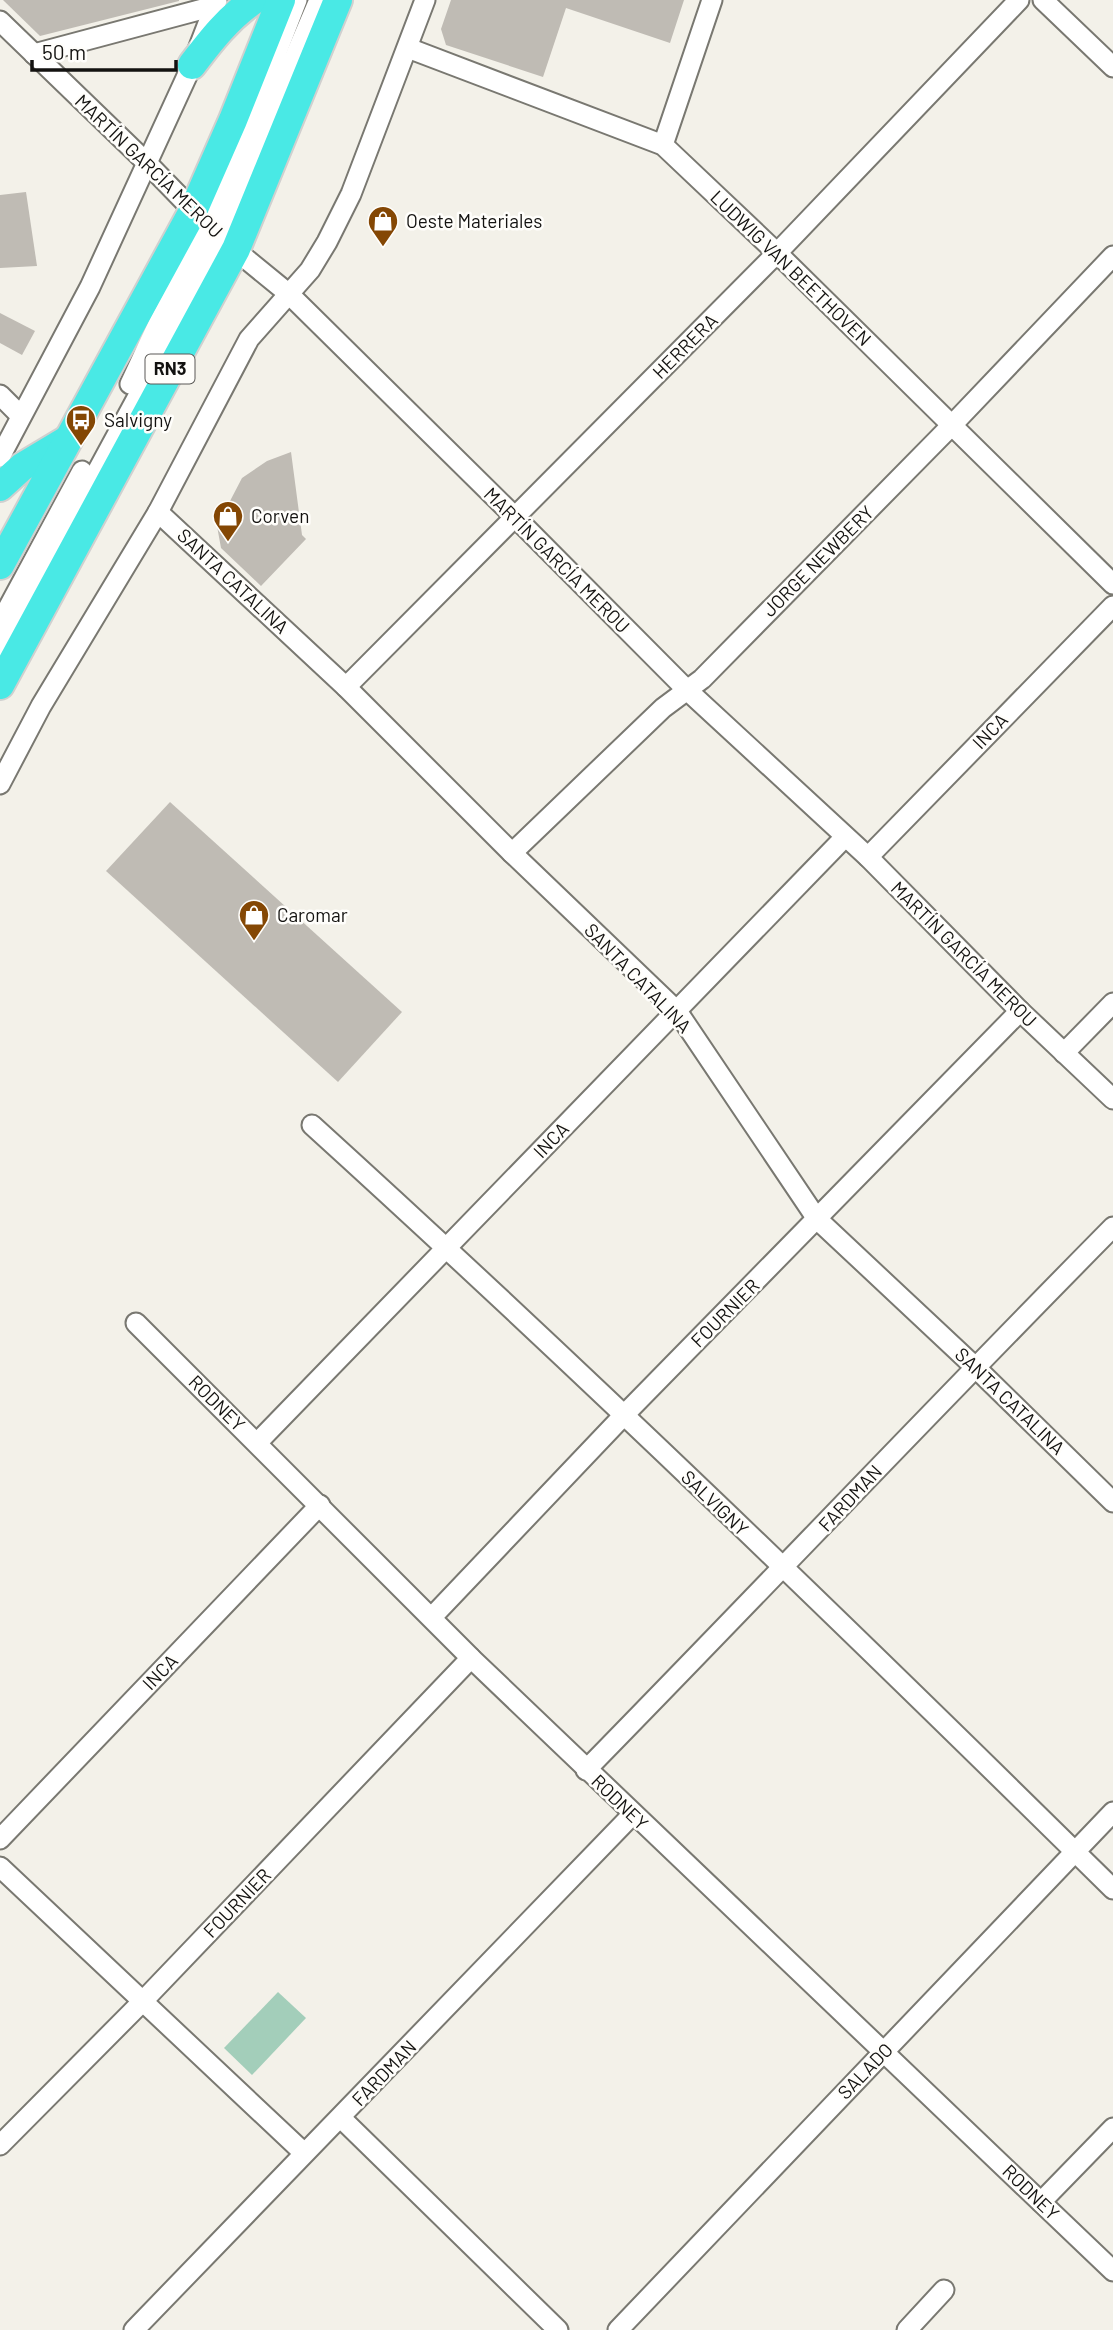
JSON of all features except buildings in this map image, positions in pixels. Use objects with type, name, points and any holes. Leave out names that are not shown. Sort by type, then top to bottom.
[{"type":"highway","points":[[192,65],[226,21],[254,0]]},
{"type":"highway","name":"RN3","points":[[0,565],[69,438],[214,231],[233,120],[281,0]]},
{"type":"highway","name":"RN3","points":[[0,685],[214,231],[338,0]]},
{"type":"highway","points":[[0,487],[22,467],[69,438]]},
{"type":"street","points":[[0,622],[139,368],[158,324],[214,231],[266,79],[297,0]]},
{"type":"street","points":[[0,651],[150,374],[319,0]]},
{"type":"street","points":[[3,771],[158,512],[248,339],[310,270],[351,194],[425,0]]},
{"type":"street","points":[[663,145],[712,0]]},
{"type":"street","name":"HERRERA","points":[[346,687],[777,253],[1019,0]]},
{"type":"street","points":[[1043,0],[1113,68]]},
{"type":"street","points":[[0,457],[90,287],[192,65],[215,3]]},
{"type":"street","points":[[34,54],[215,3]]},
{"type":"street","name":"MARTÍN GARCÍA MEROU","points":[[0,22],[214,231],[289,295],[687,690],[868,857],[1020,1011],[1113,1099]]},
{"type":"street","name":"LUDWIG VAN BEETHOVEN","points":[[408,48],[663,145],[777,253],[1113,584]]},
{"type":"street","name":"JORGE NEWBERY","points":[[512,853],[663,708],[702,679],[1113,257]]},
{"type":"street","points":[[0,395],[21,416]]},
{"type":"street","name":"SANTA CATALINA","points":[[158,512],[346,687],[512,853],[677,1011],[817,1219],[975,1367],[1113,1502]]},
{"type":"street","name":"INCA","points":[[868,857],[1113,606]]},
{"type":"street","name":"INCA","points":[[257,1443],[845,837]]},
{"type":"street","points":[[1064,1053],[1113,1003]]},
{"type":"street","name":"FOURNIER","points":[[432,1617],[624,1415],[1020,1011]]},
{"type":"street","name":"SALVIGNY","points":[[312,1125],[624,1415],[1113,1889]]},
{"type":"street","name":"FARDMAN","points":[[586,1770],[1113,1227]]},
{"type":"street","name":"RODNEY","points":[[136,1323],[586,1770],[1113,2271]]},
{"type":"street","name":"INCA","points":[[0,1839],[320,1505]]},
{"type":"street","name":"FOURNIER","points":[[0,2144],[142,2002],[471,1658]]},
{"type":"street","name":"SALADO","points":[[618,2330],[1113,1812]]},
{"type":"street","name":"FARDMAN","points":[[134,2330],[633,1814]]},
{"type":"street","points":[[0,1867],[304,2153]]},
{"type":"street","points":[[341,2118],[558,2330]]},
{"type":"street","points":[[1041,2202],[1113,2128]]},
{"type":"street","points":[[907,2330],[944,2290]]},
{"type":"green space","points":[[278,1992],[306,2018],[252,2075],[224,2048]]},
{"type":"place","name":"Oeste Materiales","points":[[383,248]]},
{"type":"place","name":"Salvigny","points":[[81,447]]},
{"type":"place","name":"Corven","points":[[228,543]]},
{"type":"place","name":"Caromar","points":[[254,942]]}]
